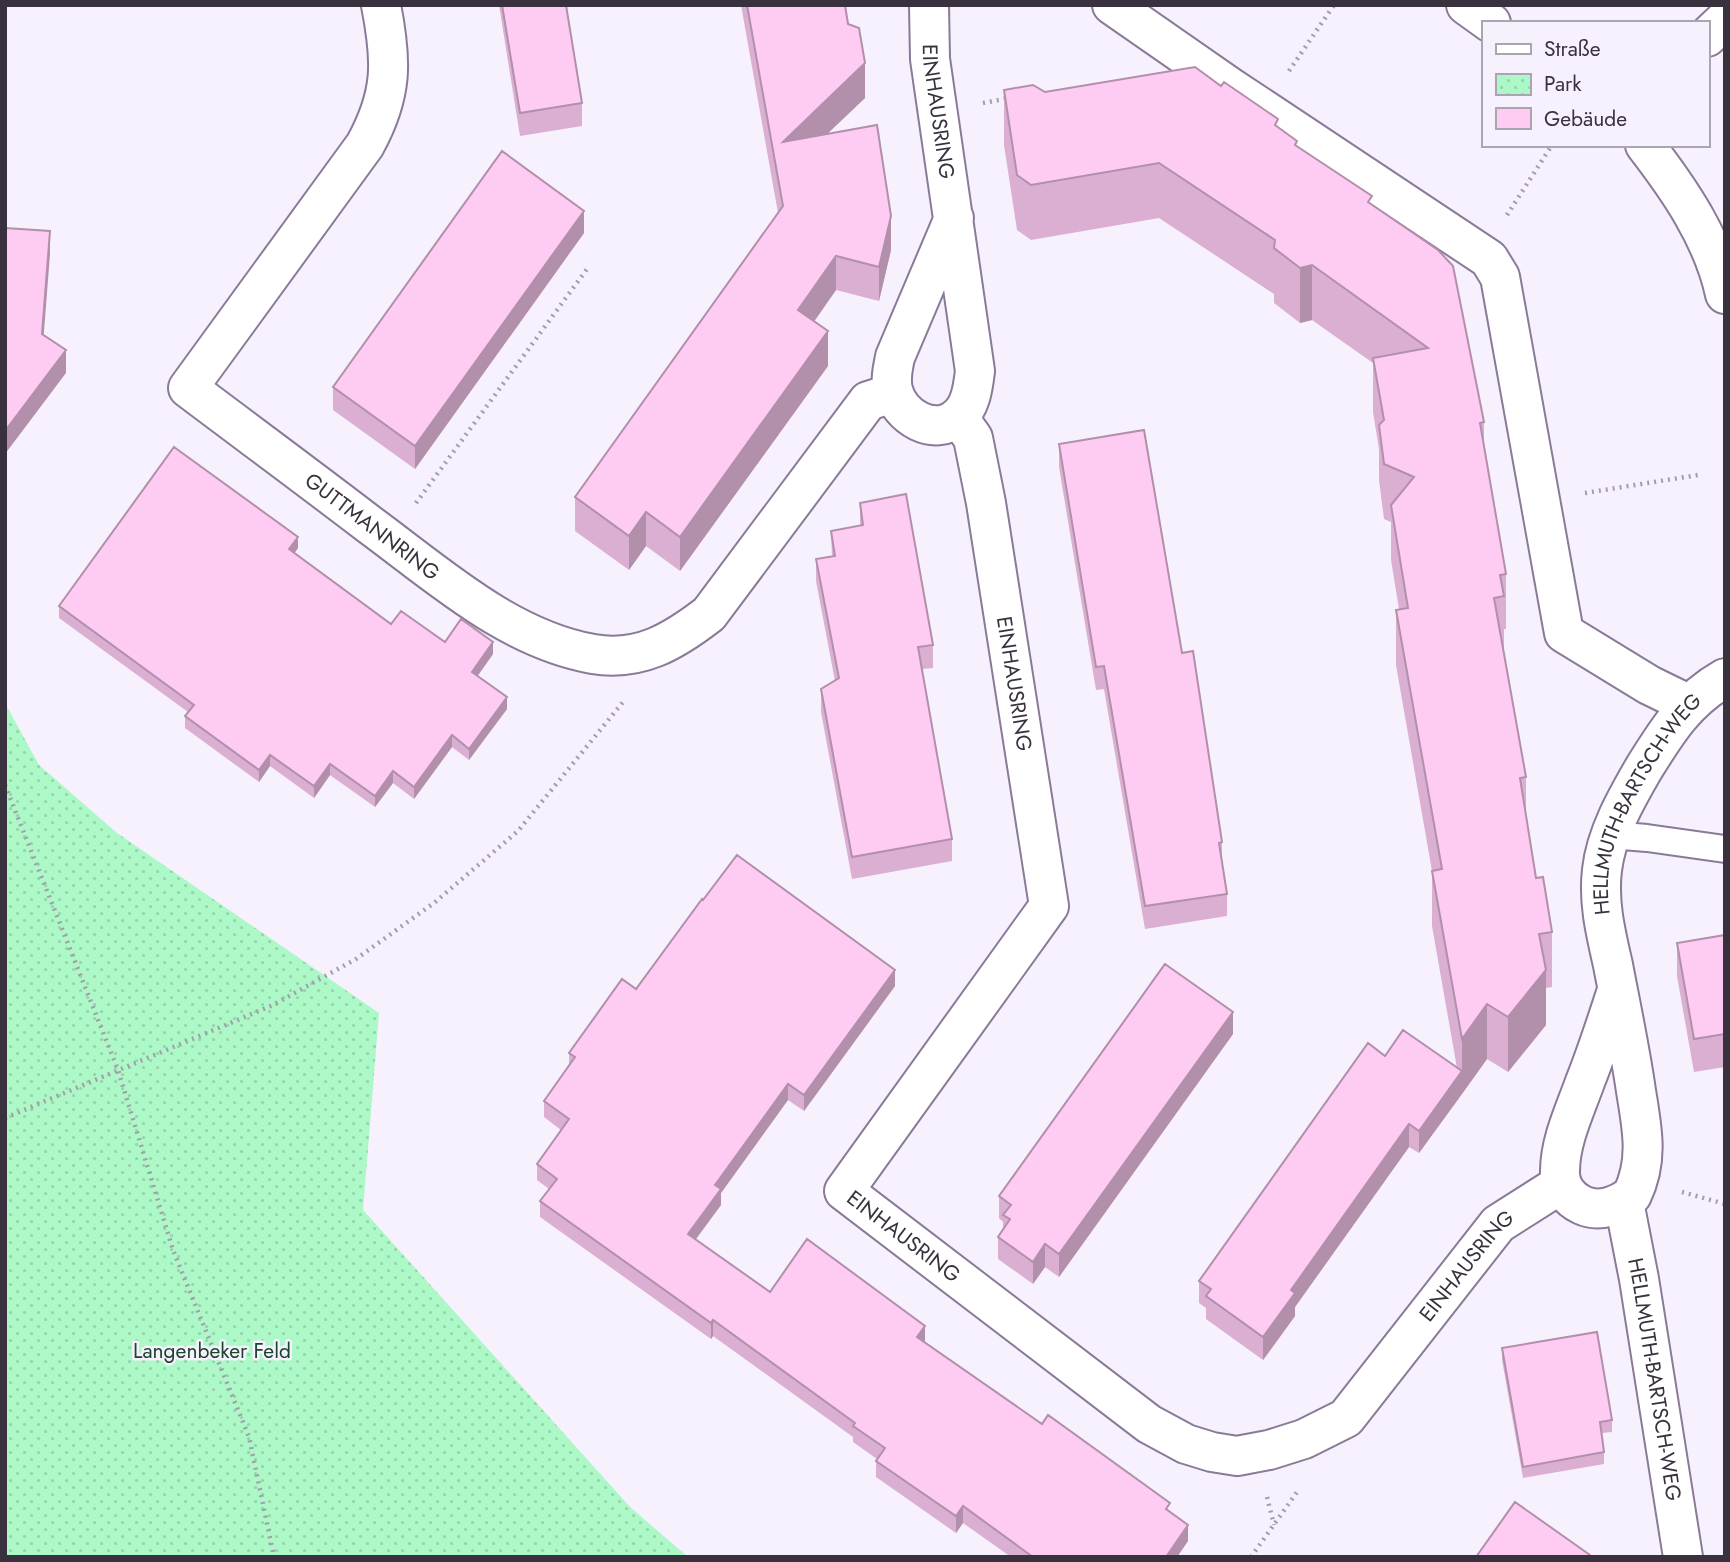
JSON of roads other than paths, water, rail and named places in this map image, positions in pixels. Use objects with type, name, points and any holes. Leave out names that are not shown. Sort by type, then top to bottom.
[{"type":"street","name":"GUTTMANNRING","points":[[382,5],[389,51],[388,82],[380,118],[365,145],[188,388],[474,602],[533,635],[595,654],[643,652],[681,636],[709,614],[868,401],[894,393]]},
{"type":"street","name":"EINHAUSRING","points":[[929,5],[930,59],[975,372],[972,392],[958,417],[973,438],[986,503],[1049,906],[844,1191],[1149,1424],[1186,1444],[1237,1456],[1269,1450],[1304,1438],[1346,1418],[1498,1224],[1562,1184]]},
{"type":"street","points":[[1112,5],[1489,259],[1500,277],[1564,633],[1649,685],[1688,704]]},
{"type":"street","points":[[1466,5],[1488,21]]},
{"type":"street","points":[[1709,35],[1725,20]]},
{"type":"street","points":[[1647,147],[1670,177],[1701,229],[1725,294]]},
{"type":"street","points":[[954,218],[895,357],[891,377],[894,393],[903,410],[925,424],[949,422],[958,417]]},
{"type":"street","name":"HELLMUTH-BARTSCH-WEG","points":[[1683,1557],[1639,1279],[1624,1202],[1632,1195],[1643,1164],[1642,1126],[1601,903],[1602,869],[1611,835],[1627,797],[1659,743],[1688,704],[1725,678]]},
{"type":"street","name":"HELLMUTH-BARTSCH-WEG","points":[[1562,1184],[1559,1173],[1561,1155],[1617,990]]},
{"type":"street","points":[[1562,1184],[1569,1197],[1584,1206],[1599,1209],[1624,1202]]},
{"type":"lane","points":[[1611,835],[1725,849]]},
{"type":"park label","name":"Langenbeker Feld","points":[[212,1351]]}]
